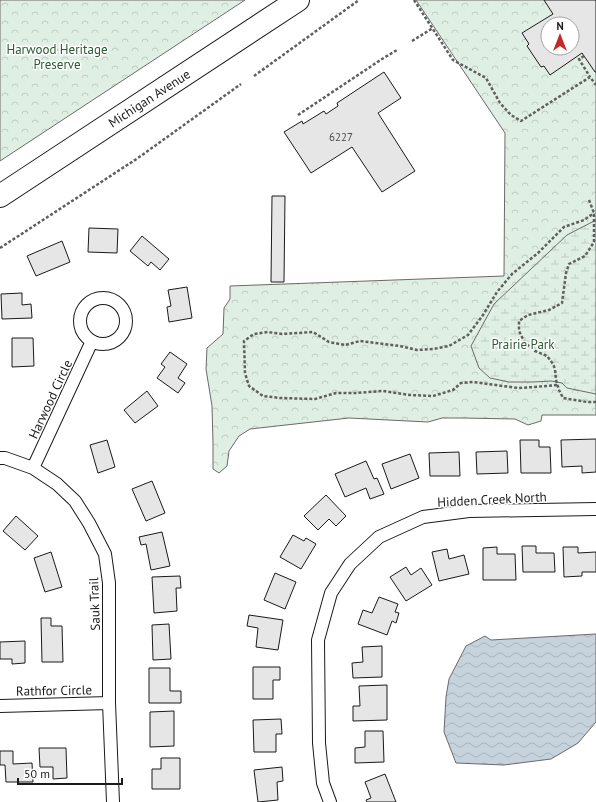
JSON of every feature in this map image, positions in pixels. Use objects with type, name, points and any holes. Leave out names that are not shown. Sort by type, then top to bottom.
[{"type":"highway","name":"Michigan Avenue","points":[[0,196],[298,0]]},
{"type":"street","name":"Harwood Circle","points":[[33,468],[92,341]]},
{"type":"street","name":"Sauk Trail","points":[[0,458],[33,468],[57,484],[75,501],[89,523],[105,554],[109,583],[109,703],[113,802]]},
{"type":"street","name":"Hidden Creek North","points":[[330,802],[323,783],[319,743],[318,640],[331,593],[350,564],[379,537],[423,517],[470,511],[596,509]]},
{"type":"street","name":"Rathfor Circle","points":[[0,706],[109,703]]},
{"type":"path","points":[[254,76],[359,0]]},
{"type":"path","points":[[414,0],[453,60],[486,78],[500,104],[512,115],[521,120],[590,77]]},
{"type":"path","points":[[412,42],[433,28]]},
{"type":"path","points":[[298,115],[397,50]]},
{"type":"path","points":[[584,56],[579,59],[596,85]]},
{"type":"path","points":[[0,248],[138,158],[241,84]]},
{"type":"path","points":[[589,200],[594,213],[594,242],[586,256],[569,264],[566,273],[562,303],[549,310],[528,315],[519,321],[519,331],[525,343],[535,351],[547,356],[553,364],[557,384],[563,398],[596,402]]},
{"type":"path","points":[[557,384],[518,388],[473,382],[461,383],[453,390],[433,396],[410,395],[383,390],[356,393],[336,393],[315,399],[262,396],[249,386],[245,374],[244,341],[254,334],[268,332],[282,334],[313,332],[329,342],[345,345],[360,341],[400,346],[417,350],[449,346],[468,334],[497,292],[512,274],[538,253],[564,227],[584,220],[594,213]]},
{"type":"green space","name":"Harwood Heritage Preserve","points":[[0,0],[245,0],[0,161]]},
{"type":"green space","name":"Prairie Park","points":[[416,0],[596,0],[596,415],[542,415],[541,421],[528,425],[515,419],[442,418],[428,422],[349,418],[250,429],[239,436],[229,451],[227,466],[219,473],[213,469],[212,406],[206,369],[207,348],[223,334],[224,308],[230,299],[230,286],[504,276],[505,133]]},
{"type":"green space","points":[[596,220],[596,394],[567,388],[562,383],[551,381],[509,382],[490,378],[479,368],[471,346],[494,304],[567,235]]},
{"type":"water","points":[[596,634],[596,722],[578,743],[551,759],[504,765],[456,763],[444,732],[446,697],[449,679],[466,646],[485,636],[491,640]]},
{"type":"building","points":[[544,0],[596,0],[596,72],[582,53],[580,54],[580,16],[550,16],[553,14]]},
{"type":"building","points":[[540,22],[540,56],[578,56],[550,75],[544,66],[541,67],[527,46],[529,44],[522,33]]},
{"type":"building","points":[[384,72],[401,98],[378,113],[415,171],[382,192],[352,147],[311,173],[284,132],[302,121],[303,124],[324,111],[326,114],[338,106],[337,103]]},
{"type":"building","points":[[272,196],[285,196],[284,282],[271,282]]},
{"type":"building","points":[[89,228],[118,229],[117,253],[88,252]]},
{"type":"building","points":[[142,236],[169,259],[160,270],[151,262],[148,266],[130,251]]},
{"type":"building","points":[[62,241],[70,262],[36,276],[27,256]]},
{"type":"building","points":[[187,287],[192,318],[169,322],[167,307],[171,306],[168,290]]},
{"type":"building","points":[[22,293],[22,305],[31,304],[32,318],[2,319],[1,294]]},
{"type":"building","points":[[12,338],[33,338],[34,366],[12,367]]},
{"type":"building","points":[[170,352],[187,364],[178,378],[185,383],[178,393],[157,378],[165,367],[161,364]]},
{"type":"building","points":[[147,391],[158,406],[135,423],[124,410]]},
{"type":"building","points":[[596,439],[596,472],[582,473],[582,466],[562,467],[561,440]]},
{"type":"building","points":[[107,440],[115,467],[98,473],[90,445]]},
{"type":"building","points":[[520,440],[539,440],[539,447],[550,447],[551,473],[521,473]]},
{"type":"building","points":[[507,451],[508,473],[477,474],[476,452]]},
{"type":"building","points":[[459,452],[460,476],[430,476],[429,453]]},
{"type":"building","points":[[410,454],[419,478],[391,489],[382,464]]},
{"type":"building","points":[[366,461],[374,479],[377,478],[384,494],[370,499],[366,488],[345,497],[335,474]]},
{"type":"building","points":[[152,481],[165,513],[146,521],[132,489]]},
{"type":"building","points":[[326,495],[346,516],[336,526],[329,519],[318,530],[304,516]]},
{"type":"building","points":[[16,516],[38,536],[25,550],[3,531]]},
{"type":"building","points":[[162,532],[170,566],[151,570],[146,544],[141,545],[139,537]]},
{"type":"building","points":[[293,535],[304,541],[306,538],[316,544],[301,569],[280,557]]},
{"type":"building","points":[[522,546],[536,546],[536,553],[554,553],[555,572],[523,572]]},
{"type":"building","points":[[497,547],[497,554],[515,554],[516,580],[483,580],[483,548]]},
{"type":"building","points":[[563,547],[578,547],[578,553],[596,552],[596,572],[582,572],[582,576],[564,577]]},
{"type":"building","points":[[447,549],[449,559],[464,555],[469,574],[439,581],[432,552]]},
{"type":"building","points":[[51,552],[62,587],[45,592],[34,558]]},
{"type":"building","points":[[406,567],[411,575],[421,568],[432,585],[406,601],[390,577]]},
{"type":"building","points":[[275,573],[296,582],[285,609],[264,600]]},
{"type":"building","points":[[180,576],[181,588],[176,588],[177,611],[154,613],[152,577]]},
{"type":"building","points":[[379,597],[398,604],[395,612],[399,613],[396,623],[392,621],[387,635],[358,624],[363,610],[372,613]]},
{"type":"building","points":[[249,615],[283,620],[278,650],[256,647],[258,628],[247,626]]},
{"type":"building","points":[[41,618],[51,618],[51,626],[62,626],[63,662],[42,662]]},
{"type":"building","points":[[169,624],[171,659],[153,660],[152,625]]},
{"type":"building","points":[[25,641],[25,663],[12,664],[12,659],[0,659],[0,642]]},
{"type":"building","points":[[382,646],[382,677],[353,678],[352,663],[363,662],[362,647]]},
{"type":"building","points":[[253,667],[280,667],[280,680],[273,680],[273,699],[253,699]]},
{"type":"building","points":[[149,668],[170,668],[170,691],[181,691],[181,703],[149,703]]},
{"type":"building","points":[[387,685],[387,720],[353,721],[353,706],[360,706],[359,686]]},
{"type":"building","points":[[174,711],[174,746],[150,747],[150,712]]},
{"type":"building","points":[[281,719],[282,734],[276,734],[276,752],[254,752],[253,720]]},
{"type":"building","points":[[365,731],[383,731],[384,762],[355,763],[355,748],[365,747]]},
{"type":"building","points":[[39,748],[66,748],[67,778],[53,779],[53,767],[40,767]]},
{"type":"building","points":[[0,751],[13,751],[13,764],[32,763],[33,782],[6,782],[5,765],[0,765]]},
{"type":"building","points":[[161,758],[180,758],[180,789],[152,789],[152,769],[161,769]]},
{"type":"building","points":[[282,767],[283,781],[277,782],[278,800],[258,802],[254,770]]},
{"type":"building","points":[[385,774],[396,802],[367,802],[366,800],[371,798],[365,782]]}]
